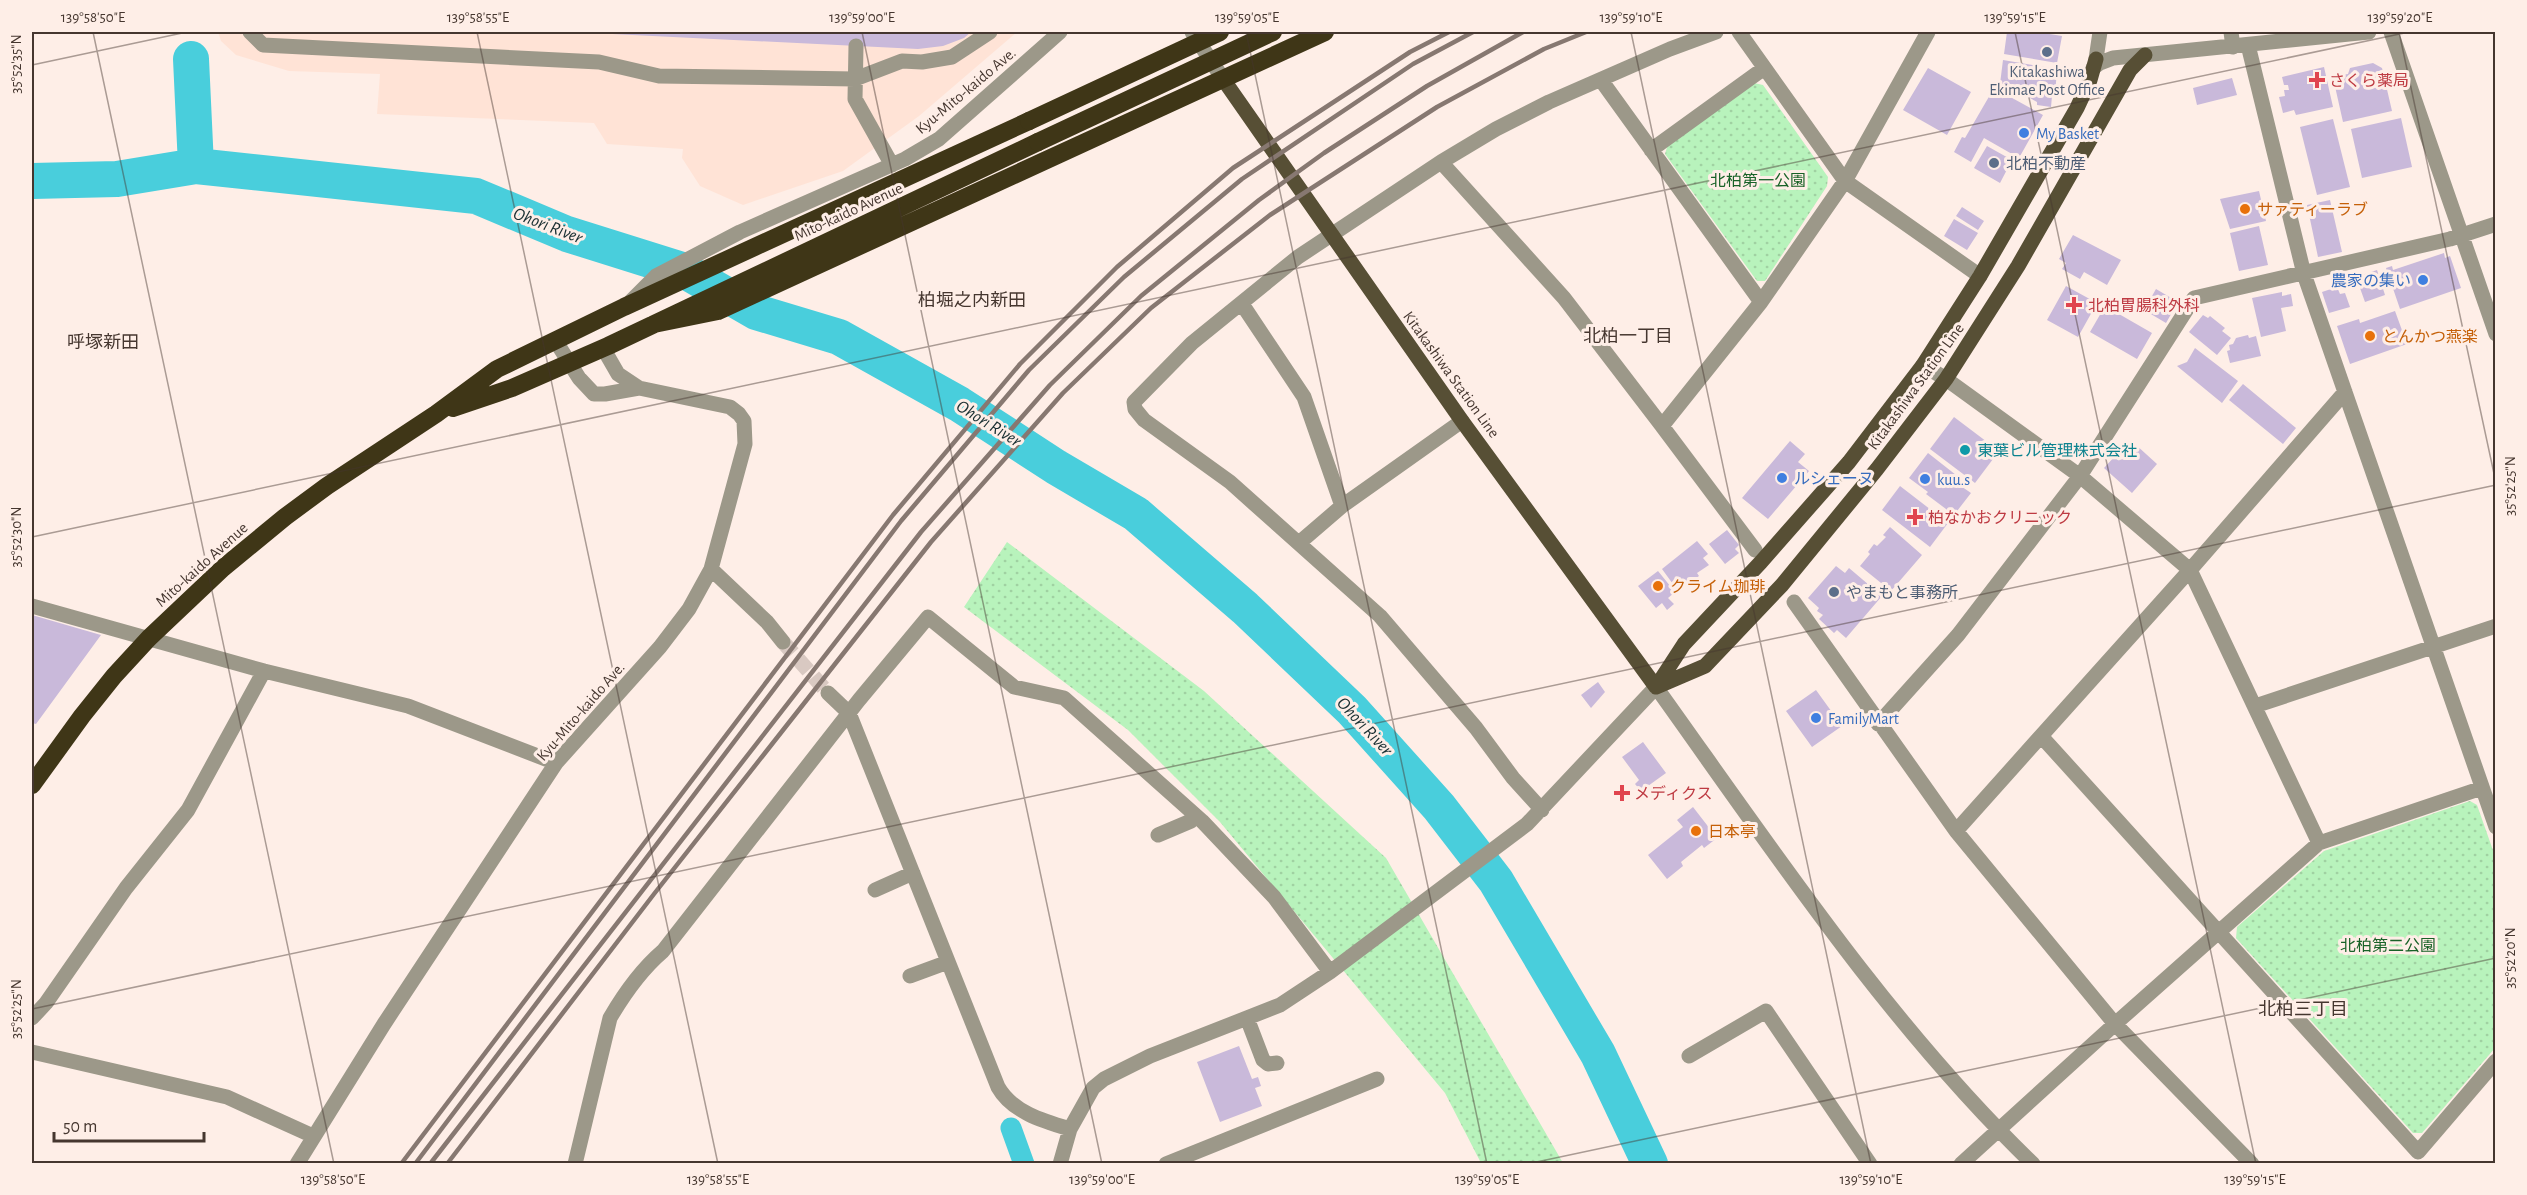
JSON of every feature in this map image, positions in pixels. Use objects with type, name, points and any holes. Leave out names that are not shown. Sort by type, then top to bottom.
[{"type":"highway","name":"Mito-kaido Avenue","points":[[32,785],[82,716],[149,638],[223,568],[285,517],[373,454],[436,414],[497,369],[624,307],[1220,32]]},
{"type":"highway","name":"Mito-kaido Avenue","points":[[436,414],[512,388],[605,347],[1273,32]]},
{"type":"highway","points":[[654,324],[718,311],[1325,32]]},
{"type":"main road","name":"Kitakashiwa Station Line","points":[[1656,687],[1706,666],[1782,585],[1877,469],[1946,378],[2018,266],[2130,70],[2145,55]]},
{"type":"main road","name":"Kitakashiwa Station Line","points":[[1656,687],[1684,644],[1761,562],[1849,462],[1923,365],[1980,276],[2077,108],[2095,64]]},
{"type":"main road","name":"Kitakashiwa Station Line","points":[[1223,79],[1331,237],[1462,421],[1656,687]]},
{"type":"street","points":[[250,32],[263,45],[600,62],[659,76],[855,79],[902,61],[922,62],[952,57],[990,32]]},
{"type":"street","name":"Kyu-Mito-kaido Ave.","points":[[624,307],[656,276],[740,232],[892,165],[939,139],[1060,32]]},
{"type":"street","points":[[1192,32],[1223,79]]},
{"type":"street","points":[[1542,810],[1512,778],[1476,728],[1380,616],[1230,482],[1144,420],[1135,410],[1134,402],[1192,343],[1298,258],[1441,162],[1496,129],[1549,102],[1670,49],[1716,32]]},
{"type":"street","points":[[1739,32],[1763,69],[1845,181],[1980,276]]},
{"type":"street","points":[[1662,426],[1761,302],[1845,181],[1928,32]]},
{"type":"street","points":[[2100,32],[2095,64],[2106,60],[2145,55],[2240,46],[2272,37],[2368,32]]},
{"type":"street","points":[[2231,32],[2240,46],[2304,274],[2496,827]]},
{"type":"street","points":[[2391,32],[2496,334]]},
{"type":"street","points":[[856,46],[855,99],[892,165]]},
{"type":"street","points":[[1651,150],[1763,69]]},
{"type":"street","points":[[1601,80],[1761,302]]},
{"type":"street","points":[[1441,162],[1564,298],[1755,550]]},
{"type":"street","points":[[1878,724],[1958,635],[2080,476],[2194,298],[2461,236],[2496,224]]},
{"type":"street","points":[[1242,304],[1304,397],[1342,506]]},
{"type":"street","name":"Kyu-Mito-kaido Ave.","points":[[297,1164],[384,1024],[556,763],[660,647],[689,609],[711,569],[745,444],[744,421],[730,407],[639,388],[594,394],[568,363],[555,340]]},
{"type":"street","name":"Kyu-Mito-kaido Ave.","points":[[605,347],[618,374],[639,388]]},
{"type":"street","points":[[1923,365],[1946,378],[2080,476],[2190,570],[2319,843]]},
{"type":"street","points":[[1956,831],[2190,570],[2345,392]]},
{"type":"street","points":[[1299,543],[1342,506],[1462,421]]},
{"type":"street","points":[[711,569],[767,622],[783,642]]},
{"type":"street","points":[[1794,602],[1878,724],[1956,831],[2115,1024],[2252,1164]]},
{"type":"street","points":[[32,606],[264,671],[408,706],[556,763]]},
{"type":"street","points":[[574,1164],[610,1018],[621,1000],[663,951],[849,713],[928,617],[1014,687],[1064,698],[1196,816],[1274,897],[1330,972]]},
{"type":"street","points":[[2255,706],[2432,645],[2496,626]]},
{"type":"street","points":[[32,1018],[46,1003],[126,888],[188,810],[264,671]]},
{"type":"street","points":[[1060,1164],[1070,1129],[1082,1104],[1093,1088],[1104,1079],[1150,1056],[1280,1005],[1330,972],[1401,921],[1527,824],[1656,687],[1796,883],[1859,966],[1999,1131],[2033,1164]]},
{"type":"street","points":[[828,693],[849,713],[1005,1099],[1038,1119],[1070,1129]]},
{"type":"street","points":[[2041,736],[2219,931],[2413,1158],[2496,1061]]},
{"type":"street","points":[[1961,1164],[2319,843],[2482,788]]},
{"type":"street","points":[[1158,835],[1196,816]]},
{"type":"street","points":[[874,890],[913,873]]},
{"type":"street","points":[[910,976],[948,962]]},
{"type":"street","points":[[1689,1056],[1766,1011],[1870,1164]]},
{"type":"street","points":[[1247,1018],[1263,1060],[1268,1064],[1277,1063]]},
{"type":"street","points":[[32,1052],[227,1097],[313,1136]]},
{"type":"street","points":[[1166,1164],[1377,1079]]},
{"type":"shaded area","points":[[218,32],[1017,32],[919,116],[843,171],[743,205],[700,186],[682,158],[683,149],[607,144],[594,123],[377,114],[380,74],[289,71],[236,55],[221,41]]},
{"type":"green space","name":"北柏第一公園","points":[[1754,83],[1763,85],[1828,177],[1827,186],[1765,281],[1757,281],[1665,154],[1668,144]]},
{"type":"green space","points":[[1007,542],[1204,691],[1386,858],[1563,1163],[1481,1163],[1445,1093],[1220,822],[1128,730],[964,607]]},
{"type":"green space","name":"北柏第二公園","points":[[2470,801],[2477,805],[2495,856],[2495,1048],[2422,1133],[2413,1133],[2236,938],[2237,927],[2324,851]]},
{"type":"building","points":[[592,32],[971,32],[964,38],[943,46],[918,49]]},
{"type":"building","points":[[2007,32],[2037,32],[2062,36],[2057,63],[2004,54]]},
{"type":"building","points":[[2003,60],[2057,69],[2055,96],[2052,96],[2051,107],[2037,105],[2037,102],[2030,98],[2023,97],[2024,92],[2009,90],[2008,85],[2000,84]]},
{"type":"building","points":[[2373,63],[2382,68],[2392,111],[2343,122],[2334,82],[2336,76],[2348,74],[2350,68]]},
{"type":"building","points":[[2324,67],[2333,107],[2296,115],[2294,110],[2283,113],[2279,97],[2285,96],[2284,90],[2289,90],[2288,85],[2284,85],[2282,77]]},
{"type":"building","points":[[1928,68],[1971,92],[1947,135],[1903,110]]},
{"type":"building","points":[[2232,78],[2237,95],[2197,105],[2193,88]]},
{"type":"building","points":[[1994,88],[2043,115],[2019,158],[1984,138],[1971,162],[1954,152],[1962,137],[1965,138]]},
{"type":"building","points":[[2401,118],[2412,167],[2362,178],[2351,129]]},
{"type":"building","points":[[2333,119],[2350,187],[2317,195],[2300,127]]},
{"type":"building","points":[[1987,146],[2012,160],[2000,183],[1974,168]]},
{"type":"building","points":[[2259,191],[2266,221],[2230,229],[2220,199]]},
{"type":"building","points":[[2330,200],[2342,252],[2318,257],[2307,205]]},
{"type":"building","points":[[1962,207],[1984,221],[1978,230],[1956,216]]},
{"type":"building","points":[[1954,219],[1978,233],[1967,250],[1944,236]]},
{"type":"building","points":[[2259,226],[2268,265],[2239,271],[2230,233]]},
{"type":"building","points":[[2073,235],[2121,260],[2107,285],[2084,272],[2080,279],[2062,269],[2066,263],[2059,259]]},
{"type":"building","points":[[2444,253],[2445,258],[2450,256],[2461,288],[2400,309],[2386,268],[2392,266],[2393,270]]},
{"type":"building","points":[[2377,270],[2385,295],[2365,302],[2356,277]]},
{"type":"building","points":[[2066,286],[2097,303],[2078,337],[2047,320]]},
{"type":"building","points":[[2337,287],[2340,294],[2345,293],[2350,307],[2329,313],[2322,292]]},
{"type":"building","points":[[2156,289],[2178,302],[2166,323],[2144,310]]},
{"type":"building","points":[[2282,292],[2282,296],[2291,294],[2293,306],[2281,308],[2286,331],[2261,337],[2252,298]]},
{"type":"building","points":[[2105,306],[2152,333],[2137,359],[2090,332]]},
{"type":"building","points":[[2395,311],[2407,344],[2350,364],[2337,326],[2359,319],[2360,323]]},
{"type":"building","points":[[2203,315],[2208,318],[2210,316],[2225,328],[2222,331],[2231,338],[2217,355],[2189,332]]},
{"type":"building","points":[[2248,335],[2249,338],[2256,336],[2261,356],[2230,363],[2227,351],[2230,350],[2229,345],[2233,344],[2236,338]]},
{"type":"building","points":[[2195,348],[2238,381],[2222,403],[2177,366],[2187,362]]},
{"type":"building","points":[[2243,384],[2296,428],[2283,444],[2229,400]]},
{"type":"building","name":"東葉ビル管理株式会社","points":[[1954,417],[1999,451],[1975,483],[1930,449]]},
{"type":"building","points":[[1790,441],[1805,454],[1798,462],[1809,471],[1768,519],[1742,498]]},
{"type":"building","points":[[2135,444],[2157,464],[2132,493],[2104,468],[2116,455],[2121,460]]},
{"type":"building","points":[[1928,453],[1956,475],[1952,480],[1971,493],[1954,515],[1909,478]]},
{"type":"building","points":[[1900,486],[1948,523],[1930,547],[1882,510]]},
{"type":"building","points":[[1890,527],[1922,555],[1891,591],[1860,566],[1870,554],[1868,552],[1874,544],[1877,546],[1886,537],[1883,535]]},
{"type":"building","points":[[1727,530],[1739,545],[1735,549],[1739,553],[1725,564],[1709,544]]},
{"type":"building","points":[[1697,541],[1708,554],[1703,558],[1709,565],[1697,573],[1699,576],[1678,591],[1662,569]]},
{"type":"building","points":[[1836,566],[1845,573],[1849,568],[1882,596],[1846,638],[1837,630],[1834,633],[1819,619],[1823,615],[1817,611],[1819,608],[1808,598]]},
{"type":"building","points":[[1658,571],[1675,592],[1668,598],[1674,604],[1667,610],[1662,603],[1656,608],[1638,586]]},
{"type":"building","points":[[32,615],[101,635],[36,724],[32,723]]},
{"type":"building","points":[[1598,682],[1605,692],[1591,708],[1581,695]]},
{"type":"building","points":[[1816,690],[1842,726],[1812,747],[1786,711]]},
{"type":"building","points":[[1643,742],[1666,773],[1641,791],[1635,784],[1639,780],[1622,757]]},
{"type":"building","points":[[1693,807],[1717,838],[1704,848],[1702,845],[1681,862],[1683,866],[1667,879],[1648,855],[1683,827],[1677,820]]},
{"type":"building","points":[[1239,1046],[1252,1079],[1258,1077],[1261,1086],[1255,1088],[1262,1106],[1220,1122],[1197,1062]]},
{"type":"waterway","points":[[191,59],[196,166]]},
{"type":"waterway","name":"Ohori River","points":[[32,181],[117,179],[196,166],[476,196],[567,234],[685,271],[756,312],[839,337],[959,404],[1056,467],[1136,514],[1245,608],[1352,710],[1439,807],[1496,881],[1598,1054],[1650,1164]]},
{"type":"waterway","points":[[1011,1128],[1024,1164]]},
{"type":"tunnel","points":[[783,642],[828,693]]},
{"type":"railway","points":[[401,1164],[893,515],[1020,364],[1117,267],[1233,168],[1410,52],[1449,32]]},
{"type":"railway","points":[[415,1164],[901,521],[1029,370],[1124,277],[1242,179],[1413,64],[1473,32]]},
{"type":"railway","points":[[430,1164],[921,532],[1050,385],[1141,296],[1259,200],[1324,153],[1427,86],[1523,32]]},
{"type":"railway","points":[[447,1164],[654,894],[931,542],[1063,393],[1151,308],[1270,215],[1437,107],[1544,49],[1586,32]]},
{"type":"place","name":"Kitakashiwa Ekimae Post Office","points":[[2047,52]]},
{"type":"place","name":"さくら薬局","points":[[2317,80]]},
{"type":"place","name":"My Basket","points":[[2024,133]]},
{"type":"place","name":"北柏不動産","points":[[1994,163]]},
{"type":"place","name":"サァティーラブ","points":[[2245,209]]},
{"type":"place","name":"農家の集い","points":[[2423,280]]},
{"type":"place","name":"北柏胃腸科外科","points":[[2074,305]]},
{"type":"place","name":"とんかつ燕楽","points":[[2370,336]]},
{"type":"place","name":"東葉ビル管理株式会社","points":[[1965,450]]},
{"type":"place","name":"ルシェーヌ","points":[[1782,478]]},
{"type":"place","name":"kuu.s","points":[[1925,479]]},
{"type":"place","name":"柏なかおクリニック","points":[[1915,517]]},
{"type":"place","name":"クライム珈琲","points":[[1658,586]]},
{"type":"place","name":"やまもと事務所","points":[[1834,592]]},
{"type":"place","name":"FamilyMart","points":[[1816,718]]},
{"type":"place","name":"メディクス","points":[[1622,793]]},
{"type":"place","name":"日本亭","points":[[1696,831]]},
{"type":"district","name":"柏堀之内新田","points":[[972,300]]},
{"type":"district","name":"北柏一丁目","points":[[1628,336]]},
{"type":"district","name":"呼塚新田","points":[[103,342]]},
{"type":"district","name":"北柏三丁目","points":[[2303,1009]]}]
